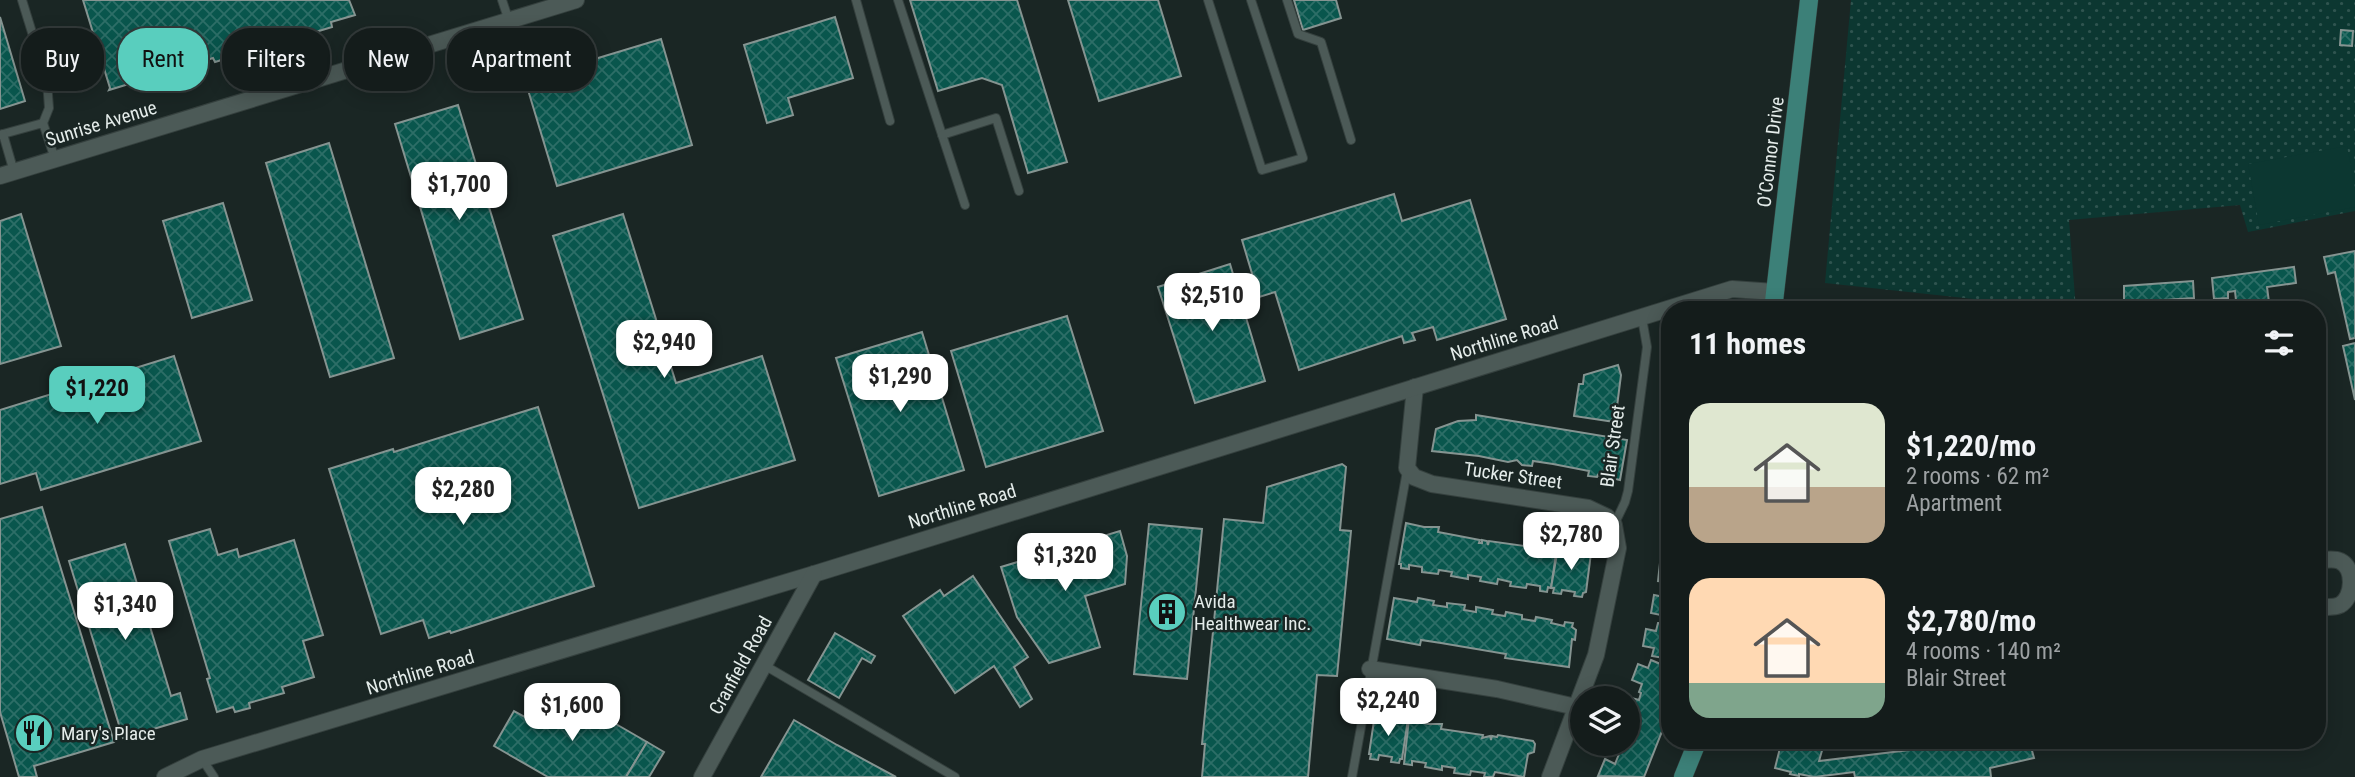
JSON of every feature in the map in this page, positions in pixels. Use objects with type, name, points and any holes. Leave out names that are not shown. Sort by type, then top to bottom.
[{"type":"main road","name":"O'Connor Drive","points":[[1774,301],[1809,0]]},
{"type":"main road","points":[[1683,777],[1694,749]]},
{"type":"street","name":"Sunrise Avenue","points":[[7,174],[576,0]]},
{"type":"street","name":"Northline Road","points":[[1695,301],[1732,289],[1774,301]]},
{"type":"street","name":"Northline Road","points":[[165,777],[202,759],[814,574],[1661,312]]},
{"type":"street","points":[[1407,468],[1415,387]]},
{"type":"street","name":"Tucker Street","points":[[1407,468],[1414,477],[1432,484],[1588,508],[1607,517],[1614,525]]},
{"type":"street","name":"Blair Street","points":[[1584,686],[1596,655],[1618,548],[1614,525]]},
{"type":"street","points":[[2326,559],[2346,565],[2351,580],[2349,595],[2343,603],[2326,606]]},
{"type":"street","name":"Cranfield Road","points":[[702,777],[814,574]]},
{"type":"street","points":[[1370,670],[1497,689],[1570,706]]},
{"type":"street","name":"Blair Street","points":[[1550,777],[1570,723]]},
{"type":"lane","points":[[22,0],[47,81],[48,107],[43,123],[55,159]]},
{"type":"lane","points":[[502,0],[509,20]]},
{"type":"lane","points":[[856,0],[890,121]]},
{"type":"lane","points":[[898,0],[965,205]]},
{"type":"lane","points":[[1208,0],[1262,170],[1303,158],[1251,0]]},
{"type":"lane","points":[[1287,0],[1298,34],[1321,42],[1351,140]]},
{"type":"lane","points":[[942,135],[996,118],[1019,191]]},
{"type":"lane","points":[[7,174],[1,134],[43,123]]},
{"type":"lane","name":"Blair Street","points":[[1614,525],[1628,491],[1647,347],[1642,318]]},
{"type":"lane","points":[[1352,777],[1407,468]]},
{"type":"lane","points":[[764,665],[955,777]]},
{"type":"lane","points":[[202,759],[214,777]]},
{"type":"green space","points":[[1851,0],[2355,0],[2355,211],[2248,232],[2240,205],[2069,220],[2075,301],[1992,301],[1825,283]]},
{"type":"green space","points":[[2347,146],[2355,188],[2355,207],[2259,225],[2248,164]]},
{"type":"building","points":[[83,0],[349,0],[355,15],[331,22],[332,27],[329,28],[222,28],[222,60],[215,62],[213,58],[208,60],[208,28],[118,28],[118,87],[109,90],[104,68],[104,28],[92,28]]},
{"type":"building","points":[[910,0],[1017,0],[1067,162],[1028,173],[1002,85],[982,78],[938,91]]},
{"type":"building","points":[[1068,0],[1158,0],[1181,76],[1099,101]]},
{"type":"building","points":[[1294,0],[1336,0],[1341,18],[1303,30]]},
{"type":"building","points":[[0,17],[25,101],[0,109]]},
{"type":"building","points":[[835,17],[853,78],[788,98],[793,115],[767,123],[744,45]]},
{"type":"building","points":[[2341,30],[2353,31],[2352,46],[2340,45]]},
{"type":"building","points":[[661,39],[692,145],[557,186],[528,91],[596,91],[596,59]]},
{"type":"building","points":[[458,105],[523,319],[460,339],[395,124]]},
{"type":"building","points":[[329,143],[394,358],[330,377],[266,163]]},
{"type":"building","points":[[1394,194],[1402,221],[1470,200],[1506,319],[1437,340],[1433,327],[1412,333],[1415,340],[1404,343],[1402,336],[1299,370],[1275,292],[1259,297],[1242,240]]},
{"type":"building","points":[[223,203],[252,300],[192,318],[163,221]]},
{"type":"building","points":[[21,214],[61,346],[0,364],[0,221]]},
{"type":"building","points":[[623,214],[676,383],[762,356],[795,460],[639,508],[553,236]]},
{"type":"building","points":[[2355,251],[2355,338],[2350,339],[2335,272],[2328,274],[2324,257]]},
{"type":"building","points":[[1230,264],[1265,381],[1195,403],[1158,287]]},
{"type":"building","points":[[2294,267],[2296,283],[2267,287],[2269,301],[2236,301],[2235,291],[2228,292],[2228,298],[2214,299],[2212,278]]},
{"type":"building","points":[[2193,281],[2194,298],[2124,301],[2124,286]]},
{"type":"building","points":[[1067,316],[1103,431],[986,467],[951,351]]},
{"type":"building","points":[[922,332],[964,470],[879,496],[836,358]]},
{"type":"building","points":[[2355,343],[2355,400],[2343,346]]},
{"type":"building","points":[[174,356],[201,441],[41,490],[36,473],[0,484],[0,410]]},
{"type":"building","points":[[1618,365],[1621,375],[1615,422],[1574,416],[1579,384],[1583,384],[1584,375]]},
{"type":"building","points":[[538,407],[594,586],[429,638],[423,620],[381,634],[329,469],[393,449],[394,452]]},
{"type":"building","points":[[1476,415],[1627,440],[1620,480],[1598,475],[1588,476],[1589,471],[1553,464],[1533,461],[1532,466],[1522,465],[1517,460],[1508,462],[1432,451],[1436,429],[1458,421],[1476,420]]},
{"type":"building","points":[[1342,464],[1346,467],[1340,530],[1351,531],[1337,676],[1317,675],[1308,777],[1202,777],[1205,744],[1202,744],[1224,519],[1263,523],[1267,487]]},
{"type":"building","points":[[42,507],[114,742],[34,766],[37,777],[19,777],[0,712],[0,519]]},
{"type":"building","points":[[1406,523],[1439,527],[1438,532],[1480,540],[1479,543],[1482,543],[1482,540],[1487,541],[1488,545],[1489,541],[1524,546],[1525,542],[1539,546],[1538,549],[1540,545],[1557,547],[1551,588],[1548,587],[1547,592],[1540,591],[1540,586],[1510,586],[1511,582],[1498,579],[1497,584],[1480,581],[1481,577],[1468,575],[1468,579],[1451,576],[1452,572],[1422,572],[1422,567],[1409,565],[1409,569],[1401,568],[1399,564]]},
{"type":"building","name":"Avida Healthwear Inc.","points":[[1149,524],[1202,529],[1187,679],[1134,674]]},
{"type":"building","points":[[210,529],[218,555],[237,549],[239,557],[294,540],[323,635],[303,641],[314,677],[282,687],[284,693],[249,703],[250,708],[235,712],[233,707],[217,712],[207,679],[210,678],[169,541]]},
{"type":"building","points":[[1120,531],[1127,556],[1125,584],[1085,596],[1100,647],[1049,663],[1017,617],[1001,567]]},
{"type":"building","points":[[125,544],[171,696],[180,693],[187,719],[123,738],[69,561]]},
{"type":"building","points":[[1558,548],[1591,553],[1586,592],[1582,597],[1574,596],[1575,592],[1562,590],[1561,594],[1553,593],[1554,588],[1551,588]]},
{"type":"building","points":[[1660,563],[1661,581],[1658,581]]},
{"type":"building","points":[[973,576],[1028,657],[1014,667],[1032,699],[1020,707],[994,666],[955,693],[903,616],[940,590],[944,596]]},
{"type":"building","points":[[1654,595],[1661,596],[1661,615],[1651,613]]},
{"type":"building","points":[[1394,598],[1417,602],[1418,598],[1434,601],[1433,605],[1447,607],[1447,603],[1465,605],[1464,610],[1476,612],[1476,607],[1493,610],[1492,614],[1505,616],[1506,612],[1535,621],[1536,617],[1564,626],[1565,622],[1573,623],[1572,627],[1576,630],[1575,640],[1572,639],[1569,667],[1505,658],[1506,654],[1441,643],[1421,640],[1420,645],[1387,639]]},
{"type":"building","points":[[1661,615],[1661,658],[1652,656],[1654,648],[1643,646],[1646,629],[1656,631]]},
{"type":"building","points":[[835,633],[875,656],[871,663],[862,658],[839,698],[808,680]]},
{"type":"building","points":[[1651,660],[1661,664],[1661,734],[1644,777],[1598,776],[1605,759],[1615,764],[1618,756],[1640,756],[1642,684],[1632,680],[1638,664],[1648,668]]},
{"type":"building","points":[[564,694],[647,742],[626,777],[548,777],[494,746],[514,711],[545,728]]},
{"type":"building","points":[[1375,714],[1408,719],[1402,759],[1399,763],[1391,762],[1392,757],[1379,755],[1378,760],[1370,759]]},
{"type":"building","points":[[1409,719],[1442,724],[1441,729],[1483,735],[1482,738],[1490,736],[1491,740],[1492,736],[1498,735],[1533,741],[1534,752],[1528,754],[1524,777],[1495,772],[1493,777],[1484,777],[1485,773],[1471,771],[1470,775],[1454,773],[1455,768],[1442,766],[1442,770],[1425,767],[1426,763],[1412,761],[1412,765],[1404,764]]},
{"type":"building","points":[[794,720],[837,745],[896,777],[761,777]]},
{"type":"building","points":[[647,742],[664,752],[649,777],[626,777]]},
{"type":"building","points":[[1780,749],[1822,749],[1819,761],[1918,749],[2032,749],[2034,758],[1990,768],[1991,777],[1855,777],[1854,772],[1814,777],[1790,774],[1791,772],[1775,768]]},
{"type":"place","name":"Avida Healthwear Inc.","points":[[1167,612]]},
{"type":"place","name":"Mary's Place","points":[[34,733]]}]
